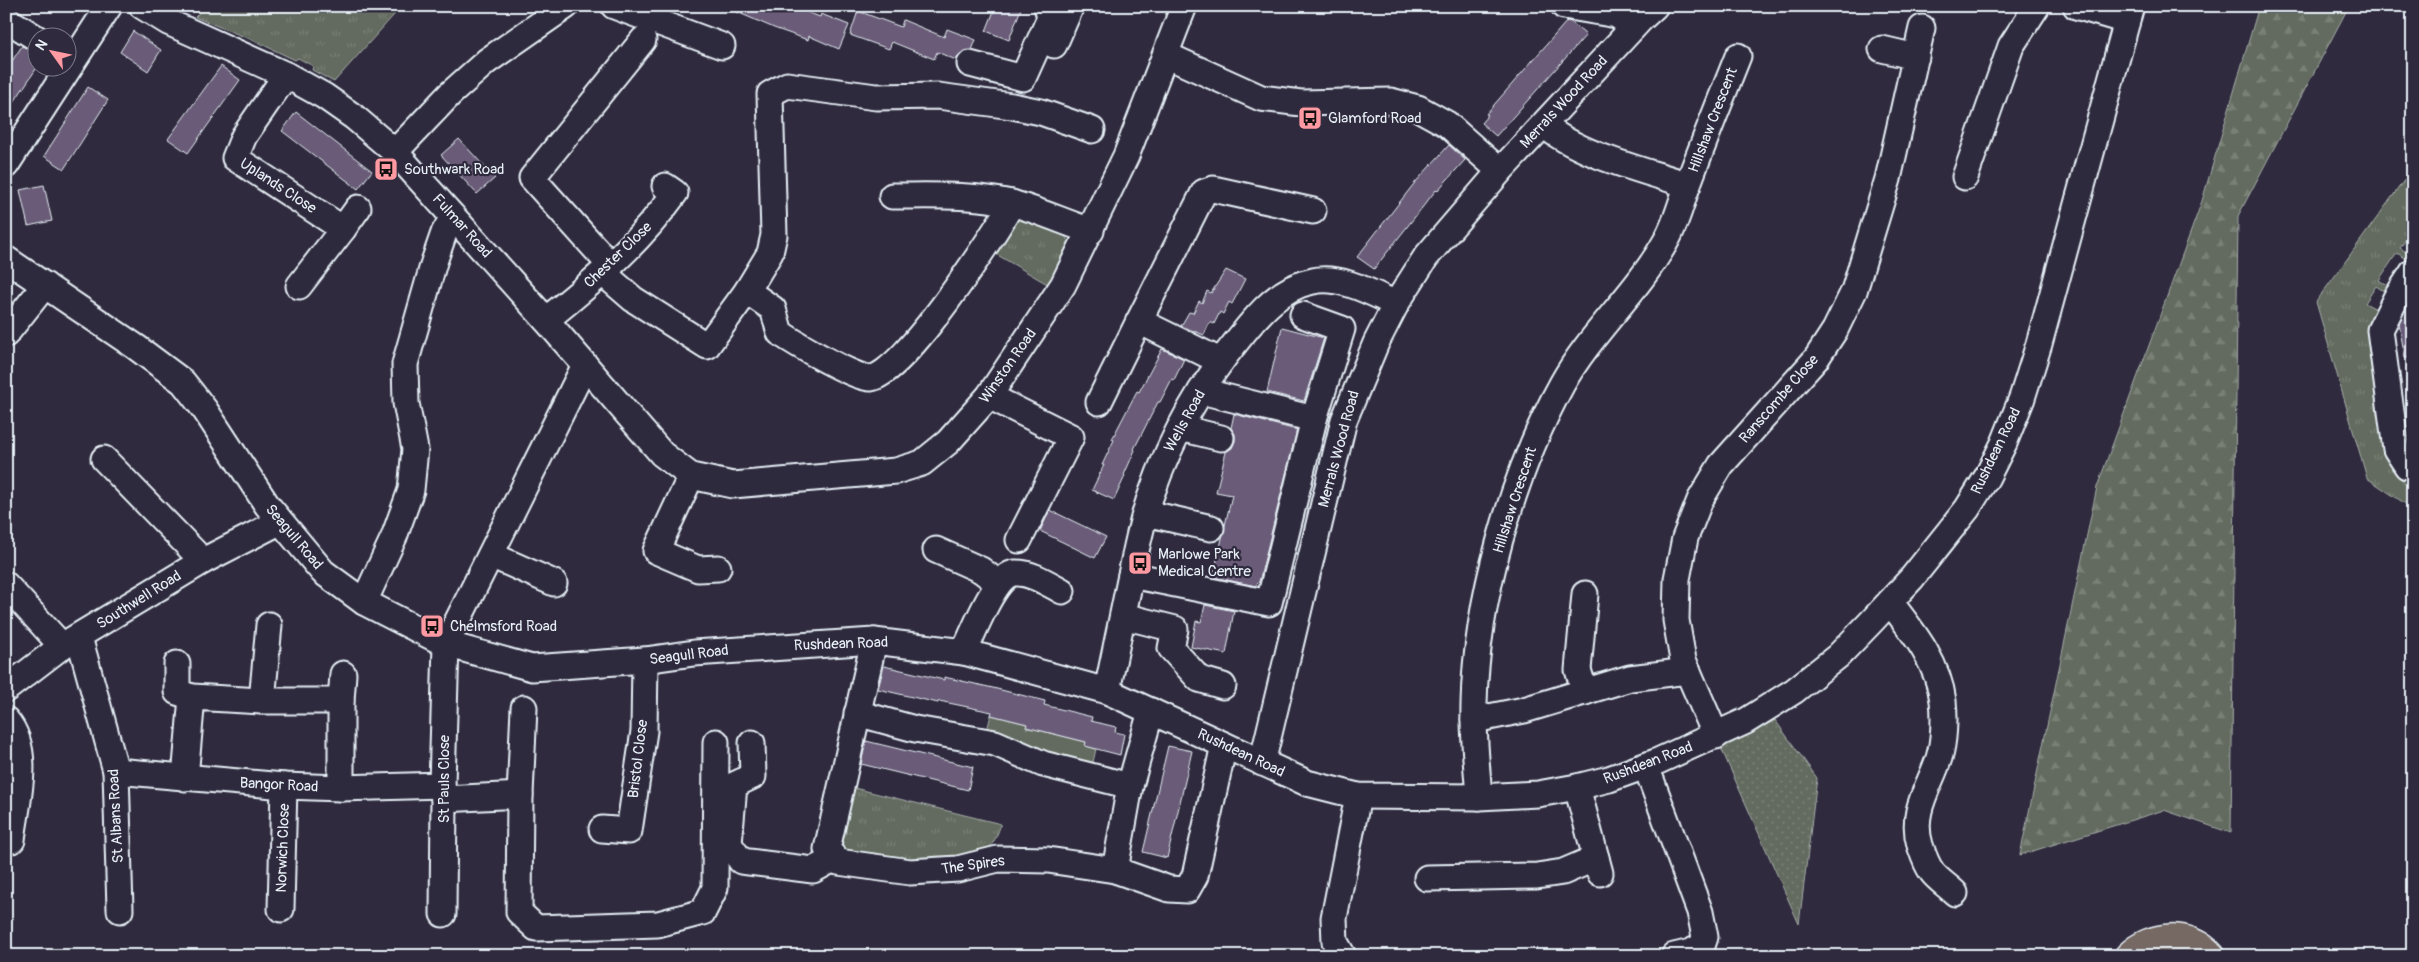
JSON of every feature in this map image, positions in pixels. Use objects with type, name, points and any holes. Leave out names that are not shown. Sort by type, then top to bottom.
[{"type":"highway","points":[[2129,956],[2136,949],[2153,940],[2172,938],[2191,942],[2212,956]]},
{"type":"street","points":[[78,48],[109,6]]},
{"type":"street","name":"Fulmar Road","points":[[142,6],[175,38],[286,75],[324,96],[354,117],[396,152],[546,320],[662,454]]},
{"type":"street","points":[[396,152],[450,94],[487,62],[566,6]]},
{"type":"street","points":[[614,6],[722,46]]},
{"type":"street","points":[[970,64],[1023,78],[1050,18],[1047,6]]},
{"type":"street","points":[[1026,109],[1071,6]]},
{"type":"street","name":"Winston Road","points":[[662,454],[691,476],[733,485],[896,471],[922,464],[939,451],[989,396],[1063,285],[1126,156],[1184,6]]},
{"type":"street","points":[[1565,6],[1617,15],[1644,17]]},
{"type":"street","points":[[1965,178],[2011,46],[2038,6]]},
{"type":"street","points":[[2076,6],[2129,14]]},
{"type":"street","name":"Rushdean Road","points":[[750,648],[874,641],[964,652],[1107,691],[1307,783],[1358,796],[1479,797],[1538,794],[1577,787],[1646,766],[1716,736],[1746,721],[1794,691],[1838,656],[1890,602],[1967,509],[1987,477],[2015,416],[2039,344],[2129,14]]},
{"type":"street","name":"Merrals Wood Road","points":[[1262,763],[1344,420],[1356,385],[1396,304],[1426,257],[1500,171],[1644,17]]},
{"type":"street","points":[[6,19],[28,33]]},
{"type":"street","name":"Ranscombe Close","points":[[1716,736],[1684,660],[1676,620],[1677,579],[1685,538],[1700,500],[1721,465],[1816,360],[1835,330],[1854,291],[1888,179],[1922,28]]},
{"type":"street","points":[[643,40],[532,178],[633,299],[707,346],[747,291],[770,252],[774,236],[770,94],[787,85],[876,97],[938,96],[1026,109],[1092,130]]},
{"type":"street","points":[[1882,49],[1916,57]]},
{"type":"street","points":[[1166,55],[1261,98],[1301,103],[1391,101],[1418,108],[1447,124],[1500,171]]},
{"type":"street","name":"Hillshaw Crescent","points":[[1479,797],[1474,720],[1477,651],[1490,581],[1507,518],[1528,454],[1563,384],[1595,334],[1646,273],[1668,238],[1738,56]]},
{"type":"street","name":"Uplands Close","points":[[286,75],[244,136],[235,158],[343,230]]},
{"type":"street","points":[[6,165],[59,78]]},
{"type":"street","name":"Hillshaw Crescent","points":[[1544,124],[1559,137],[1588,150],[1688,185]]},
{"type":"street","name":"Chester Close","points":[[546,320],[607,269],[653,223],[675,192],[665,186]]},
{"type":"street","points":[[1100,402],[1204,192],[1213,189],[1313,211]]},
{"type":"street","points":[[892,196],[963,196],[1012,203],[1091,231]]},
{"type":"street","points":[[747,291],[773,308],[780,333],[801,347],[869,379],[880,377],[910,349],[992,238],[1012,203]]},
{"type":"street","points":[[299,286],[358,208]]},
{"type":"street","points":[[364,602],[394,537],[411,490],[415,449],[406,403],[404,364],[434,262],[444,233],[453,217]]},
{"type":"street","name":"Seagull Road","points":[[6,259],[183,382],[205,410],[279,522],[323,572],[364,602],[446,644],[532,668],[645,660],[694,652],[750,648]]},
{"type":"street","points":[[2413,272],[2402,302],[2380,330],[2396,449],[2407,466],[2413,467]]},
{"type":"street","name":"Wells Road","points":[[1107,691],[1146,513],[1166,455],[1201,391],[1220,361],[1276,297],[1293,286],[1315,280],[1335,282],[1358,288],[1396,304]]},
{"type":"street","points":[[6,334],[45,285]]},
{"type":"street","points":[[1131,575],[1269,603],[1314,419],[1342,330],[1304,315]]},
{"type":"street","points":[[1140,320],[1220,361]]},
{"type":"street","points":[[446,644],[585,365]]},
{"type":"street","points":[[1201,391],[1314,419]]},
{"type":"street","points":[[989,396],[1071,437],[1019,540]]},
{"type":"street","points":[[1180,428],[1221,438]]},
{"type":"street","points":[[104,460],[203,561]]},
{"type":"street","points":[[691,476],[656,550],[698,569],[718,568]]},
{"type":"street","points":[[1146,513],[1211,528]]},
{"type":"street","name":"Southwell Road","points":[[6,689],[71,641],[203,561],[279,522]]},
{"type":"street","points":[[936,550],[981,570],[998,583]]},
{"type":"street","points":[[491,554],[554,583]]},
{"type":"street","points":[[964,652],[998,583],[1013,573],[1026,574],[1062,591]]},
{"type":"street","points":[[6,586],[71,641]]},
{"type":"street","points":[[1585,594],[1578,670],[1585,692]]},
{"type":"street","points":[[1890,602],[1930,658],[1943,701],[1943,724],[1939,757],[1921,800],[1916,818],[1917,834],[1923,856],[1933,872],[1955,893]]},
{"type":"street","points":[[1123,616],[1175,628],[1172,648],[1199,679],[1223,686]]},
{"type":"street","points":[[262,701],[269,625]]},
{"type":"street","name":"St Albans Road","points":[[71,641],[116,771],[120,910]]},
{"type":"street","points":[[752,743],[753,776],[734,785],[729,844],[741,861],[813,870],[835,858],[826,849],[874,641]]},
{"type":"street","name":"St Pauls Close","points":[[443,914],[446,644]]},
{"type":"street","name":"Bristol Close","points":[[602,829],[629,830],[644,730],[645,660]]},
{"type":"street","points":[[177,664],[177,692],[192,697],[262,701],[341,701]]},
{"type":"street","points":[[1474,720],[1524,710],[1630,678],[1688,671]]},
{"type":"street","points":[[341,788],[342,674]]},
{"type":"street","points":[[185,778],[192,697]]},
{"type":"street","points":[[524,708],[520,795],[519,912],[536,928],[658,924],[703,912],[715,888],[716,742]]},
{"type":"street","points":[[1115,870],[1130,786],[1150,711]]},
{"type":"street","points":[[857,713],[915,729],[994,743],[1043,764],[1130,786]]},
{"type":"street","points":[[6,720],[16,736],[20,750],[21,767],[12,840]]},
{"type":"street","name":"The Spires","points":[[835,858],[838,862],[910,872],[958,869],[998,859],[1048,860],[1115,870],[1169,889],[1187,890],[1195,876],[1224,745]]},
{"type":"street","points":[[1646,766],[1700,912],[1705,937],[1702,946],[1691,952],[1674,956]]},
{"type":"street","name":"Bangor Road","points":[[116,771],[284,786],[520,795]]},
{"type":"street","name":"Norwich Close","points":[[281,909],[284,786]]},
{"type":"street","points":[[1427,878],[1537,876],[1598,865],[1577,787]]},
{"type":"street","points":[[1343,956],[1335,942],[1334,918],[1358,796]]},
{"type":"green space","points":[[206,6],[402,6],[334,82],[312,70],[313,66],[298,58],[295,60],[255,41],[195,17]]},
{"type":"green space","points":[[2259,6],[2349,6],[2238,216],[2231,833],[2164,810],[2020,855],[2097,487],[2202,201]]},
{"type":"green space","points":[[2413,168],[2413,233],[2411,232],[2400,248],[2413,256],[2410,261],[2397,253],[2379,280],[2392,289],[2388,294],[2376,286],[2365,303],[2378,310],[2413,478],[2413,509],[2367,478],[2316,302]]},
{"type":"green space","points":[[1017,216],[1049,226],[1062,234],[1072,247],[1049,285],[994,253]]},
{"type":"green space","points":[[991,715],[1027,724],[1026,728],[1033,729],[1035,724],[1038,730],[1086,742],[1085,746],[1096,749],[1091,771],[986,734]]},
{"type":"green space","points":[[1775,720],[1817,778],[1799,924],[1721,748]]},
{"type":"green space","points":[[850,787],[1001,824],[988,849],[974,859],[918,861],[862,858],[846,851],[841,841],[841,826]]},
{"type":"building","points":[[723,6],[790,6],[820,17],[821,14],[849,25],[839,49],[809,36],[808,40],[774,28]]},
{"type":"building","points":[[996,6],[1022,6],[1009,40],[986,31]]},
{"type":"building","points":[[858,11],[901,27],[903,20],[944,37],[947,29],[976,40],[972,50],[960,54],[956,60],[937,52],[934,59],[892,42],[889,49],[850,35]]},
{"type":"building","points":[[1567,21],[1571,22],[1586,35],[1496,136],[1481,123],[1488,115],[1486,114]]},
{"type":"building","points":[[133,31],[161,50],[148,71],[120,52]]},
{"type":"building","points":[[22,46],[28,49],[28,78],[30,78],[6,114],[6,70]]},
{"type":"building","points":[[221,66],[240,80],[188,153],[168,139]]},
{"type":"building","points":[[88,87],[108,100],[64,169],[44,156]]},
{"type":"building","points":[[296,112],[372,171],[358,189],[282,131]]},
{"type":"building","points":[[459,139],[495,178],[477,194],[441,155]]},
{"type":"building","points":[[1449,145],[1465,160],[1436,190],[1374,269],[1357,257],[1413,185]]},
{"type":"building","points":[[44,185],[52,221],[28,226],[20,190]]},
{"type":"building","points":[[1226,270],[1245,279],[1232,304],[1229,302],[1223,314],[1220,312],[1214,324],[1210,322],[1204,335],[1181,326],[1189,312],[1193,313],[1199,301],[1202,303],[1207,291],[1211,293]]},
{"type":"building","points":[[2413,299],[2413,357],[2405,358],[2399,324]]},
{"type":"building","points":[[1282,327],[1324,338],[1304,401],[1267,392]]},
{"type":"building","points":[[1162,349],[1184,359],[1174,380],[1172,379],[1160,402],[1158,402],[1134,449],[1114,500],[1092,490],[1114,440],[1112,439]]},
{"type":"building","points":[[1234,414],[1297,430],[1259,582],[1255,586],[1213,577],[1232,495],[1216,492],[1226,452],[1232,448],[1235,441],[1235,434],[1231,428]]},
{"type":"building","points":[[1050,510],[1106,537],[1095,558],[1040,531]]},
{"type":"building","points":[[1205,605],[1234,611],[1226,654],[1191,647],[1196,621],[1201,622]]},
{"type":"building","points":[[884,666],[944,680],[944,677],[993,688],[1045,701],[1044,705],[1092,717],[1091,721],[1116,727],[1115,732],[1124,734],[1120,755],[1085,746],[1086,742],[1026,727],[1027,724],[991,715],[992,712],[939,701],[938,703],[878,689]]},
{"type":"building","points":[[866,741],[973,767],[968,790],[861,764]]},
{"type":"building","points":[[1168,746],[1192,751],[1167,858],[1143,852]]},
{"type":"tunnel","points":[[2407,306],[2413,310]]},
{"type":"place","name":"Glamford Road","points":[[1310,118]]},
{"type":"place","name":"Southwark Road","points":[[386,169]]},
{"type":"place","name":"Marlowe Park Medical Centre","points":[[1140,563]]},
{"type":"place","name":"Chelmsford Road","points":[[432,626]]}]
